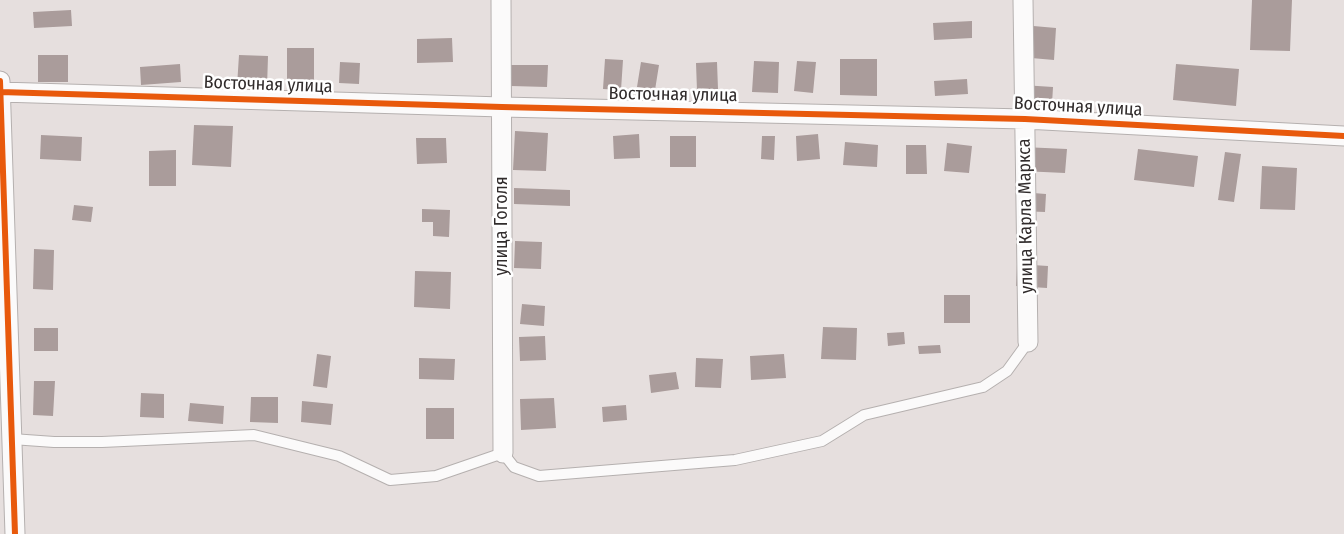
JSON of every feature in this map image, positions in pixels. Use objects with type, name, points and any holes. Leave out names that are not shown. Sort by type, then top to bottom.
[{"type":"street","name":"улица Гоголя","points":[[501,0],[503,453]]},
{"type":"street","name":"улица Карла Маркса","points":[[1023,0],[1028,342]]},
{"type":"street","points":[[0,81],[15,534]]},
{"type":"street","name":"Восточная улица","points":[[0,92],[1025,118],[1344,136]]},
{"type":"lane","points":[[12,439],[54,442],[102,442],[254,435],[339,456],[390,480],[436,476],[503,453],[514,467],[539,476],[735,460],[822,441],[864,415],[983,388],[1007,370],[1028,342]]},
{"type":"building","points":[[1252,0],[1292,0],[1290,51],[1250,50]]},
{"type":"building","points":[[71,10],[72,26],[34,28],[33,12]]},
{"type":"building","points":[[972,21],[972,38],[934,40],[933,23]]},
{"type":"building","points":[[1022,25],[1056,28],[1054,60],[1020,57]]},
{"type":"building","points":[[452,38],[453,62],[417,63],[417,39]]},
{"type":"building","points":[[287,48],[314,48],[314,80],[287,80]]},
{"type":"building","points":[[38,55],[68,55],[68,82],[38,82]]},
{"type":"building","points":[[239,55],[268,56],[267,88],[237,86]]},
{"type":"building","points":[[605,59],[623,60],[621,90],[603,89]]},
{"type":"building","points":[[840,59],[877,59],[877,96],[840,95]]},
{"type":"building","points":[[754,61],[779,62],[778,93],[752,92]]},
{"type":"building","points":[[797,61],[816,62],[813,93],[794,91]]},
{"type":"building","points":[[340,62],[360,63],[359,84],[339,83]]},
{"type":"building","points":[[641,62],[659,65],[655,90],[637,87]]},
{"type":"building","points":[[717,62],[718,89],[697,91],[696,63]]},
{"type":"building","points":[[180,64],[181,82],[141,85],[140,67]]},
{"type":"building","points":[[1176,64],[1239,69],[1236,106],[1173,100]]},
{"type":"building","points":[[511,65],[548,65],[547,87],[511,86]]},
{"type":"building","points":[[967,79],[968,94],[935,96],[934,81]]},
{"type":"building","points":[[1022,85],[1053,87],[1052,104],[1021,103]]},
{"type":"building","points":[[194,125],[233,126],[231,167],[192,165]]},
{"type":"building","points":[[515,131],[548,133],[546,171],[513,170]]},
{"type":"building","points":[[639,134],[640,158],[614,159],[613,136]]},
{"type":"building","points":[[818,134],[820,159],[797,161],[796,136]]},
{"type":"building","points":[[41,135],[82,137],[81,161],[40,159]]},
{"type":"building","points":[[670,136],[696,136],[696,167],[670,167]]},
{"type":"building","points":[[762,136],[775,136],[774,160],[761,159]]},
{"type":"building","points":[[416,138],[446,138],[447,163],[417,164]]},
{"type":"building","points":[[845,142],[878,145],[877,167],[843,165]]},
{"type":"building","points":[[947,143],[972,146],[969,173],[944,171]]},
{"type":"building","points":[[906,145],[926,145],[927,174],[906,174]]},
{"type":"building","points":[[1023,147],[1067,149],[1065,173],[1022,171]]},
{"type":"building","points":[[1138,149],[1198,156],[1194,187],[1134,180]]},
{"type":"building","points":[[176,150],[176,186],[149,186],[149,151]]},
{"type":"building","points":[[1225,152],[1241,154],[1234,202],[1218,200]]},
{"type":"building","points":[[1262,166],[1297,168],[1295,210],[1260,209]]},
{"type":"building","points":[[514,188],[570,190],[570,206],[514,204]]},
{"type":"building","points":[[1020,192],[1046,194],[1045,212],[1019,211]]},
{"type":"building","points":[[74,205],[93,207],[91,222],[72,220]]},
{"type":"building","points":[[422,209],[450,210],[449,237],[433,236],[433,222],[422,222]]},
{"type":"building","points":[[515,241],[542,242],[541,269],[514,268]]},
{"type":"building","points":[[34,249],[54,250],[53,290],[33,289]]},
{"type":"building","points":[[1017,264],[1048,266],[1047,288],[1016,286]]},
{"type":"building","points":[[415,271],[451,272],[450,309],[414,307]]},
{"type":"building","points":[[944,295],[970,295],[970,323],[944,323]]},
{"type":"building","points":[[522,304],[545,306],[544,326],[520,324]]},
{"type":"building","points":[[823,327],[857,328],[856,360],[821,359]]},
{"type":"building","points":[[34,328],[58,328],[58,351],[34,351]]},
{"type":"building","points":[[904,332],[905,344],[888,346],[887,333]]},
{"type":"building","points":[[545,336],[546,360],[520,361],[519,337]]},
{"type":"building","points":[[940,345],[941,353],[919,354],[918,346]]},
{"type":"building","points":[[317,354],[331,356],[327,388],[313,386]]},
{"type":"building","points":[[784,354],[786,378],[751,380],[750,356]]},
{"type":"building","points":[[419,358],[455,359],[454,380],[419,379]]},
{"type":"building","points":[[696,358],[723,359],[721,388],[695,387]]},
{"type":"building","points":[[676,372],[679,389],[651,393],[649,375]]},
{"type":"building","points":[[34,381],[55,381],[53,416],[33,415]]},
{"type":"building","points":[[141,393],[164,394],[164,418],[140,417]]},
{"type":"building","points":[[251,397],[278,397],[278,423],[250,422]]},
{"type":"building","points":[[554,398],[556,428],[521,430],[520,399]]},
{"type":"building","points":[[302,401],[333,404],[331,425],[301,422]]},
{"type":"building","points":[[190,403],[224,406],[223,424],[188,421]]},
{"type":"building","points":[[626,405],[627,420],[603,422],[602,407]]},
{"type":"building","points":[[426,408],[454,408],[454,439],[426,439]]},
{"type":"cycle path","points":[[0,81],[15,534]]},
{"type":"cycle path","points":[[0,92],[502,107],[1025,119],[1344,136]]}]
